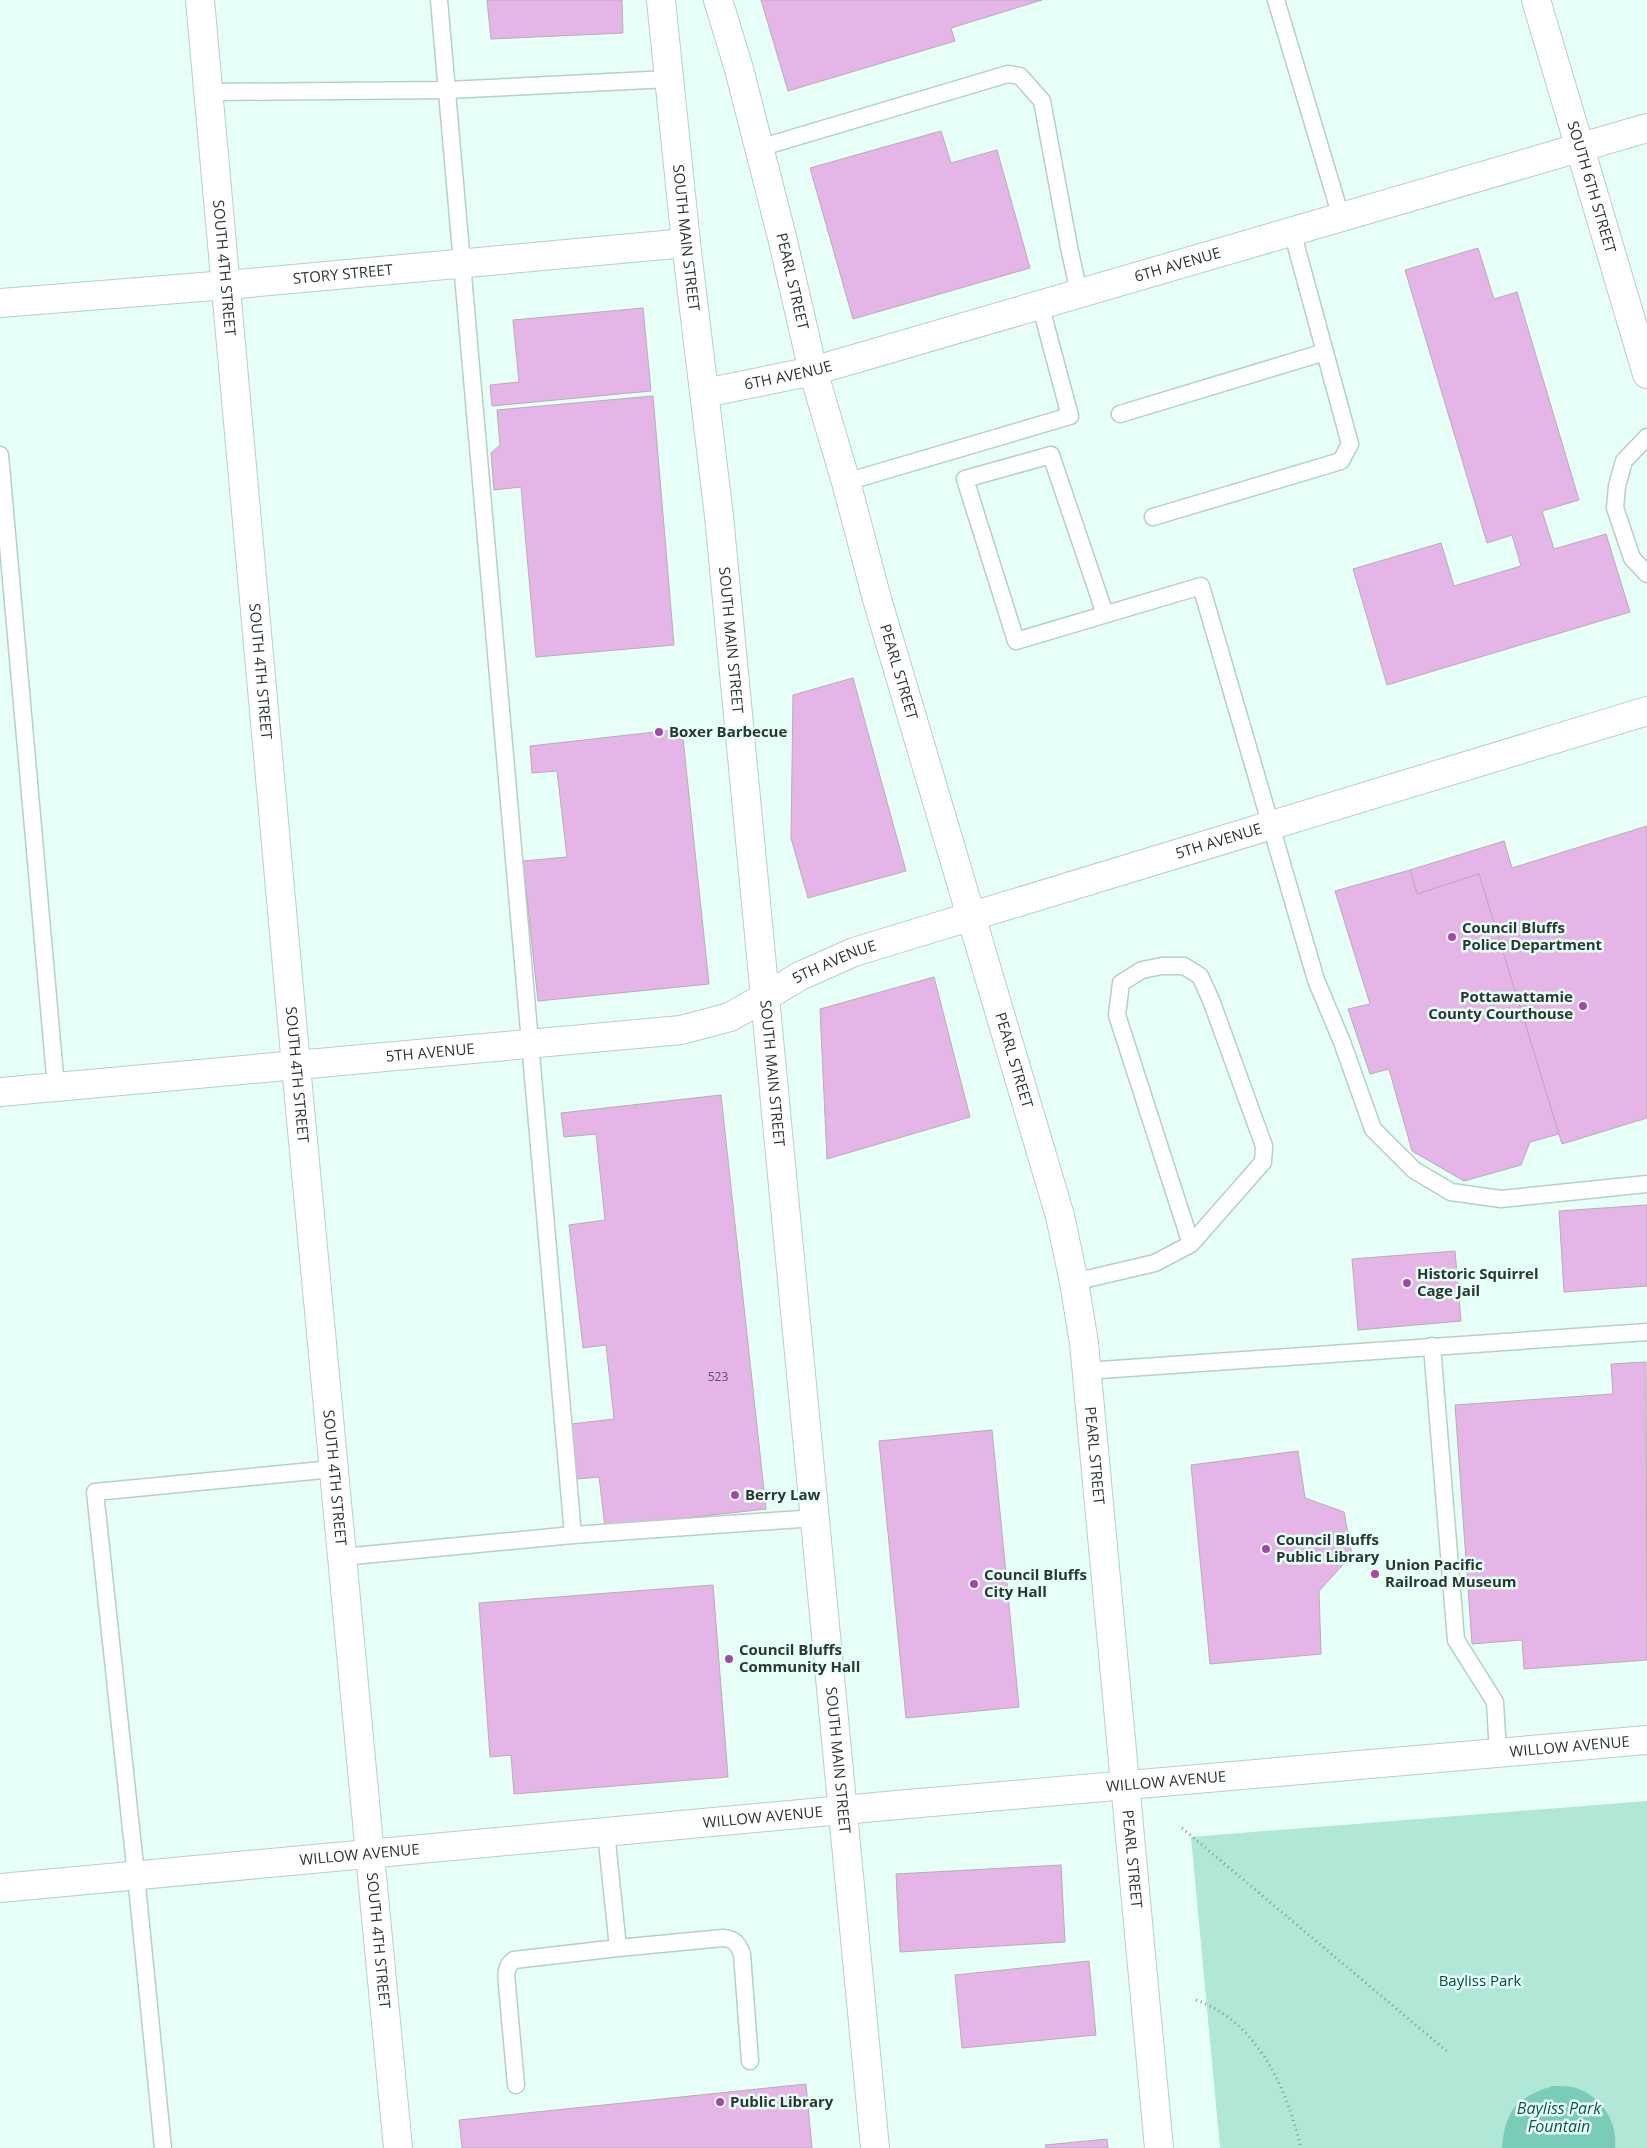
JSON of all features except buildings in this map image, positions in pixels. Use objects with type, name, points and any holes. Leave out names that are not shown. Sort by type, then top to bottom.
[{"type":"main road","name":"SOUTH 4TH STREET","points":[[200,0],[210,92],[296,1066],[398,2148]]},
{"type":"main road","name":"SOUTH MAIN STREET","points":[[661,0],[686,243],[720,516],[875,2148]]},
{"type":"main road","name":"PEARL STREET","points":[[718,0],[759,148],[813,371],[846,482],[877,599],[1060,1216],[1074,1282],[1086,1370],[1160,2148]]},
{"type":"main road","name":"SOUTH 6TH STREET","points":[[1535,2],[1647,374]]},
{"type":"main road","name":"6TH AVENUE","points":[[705,393],[813,371],[1647,128]]},
{"type":"main road","name":"STORY STREET","points":[[0,303],[227,285],[686,243]]},
{"type":"main road","name":"5TH AVENUE","points":[[0,1092],[681,1030],[730,1018],[800,976],[854,952],[1647,711]]},
{"type":"main road","name":"WILLOW AVENUE","points":[[0,1888],[844,1810],[1647,1740]]},
{"type":"lane","points":[[440,0],[573,1535]]},
{"type":"lane","points":[[1276,0],[1341,217]]},
{"type":"lane","points":[[759,148],[1000,76],[1008,74],[1020,76],[1042,101],[1079,293]]},
{"type":"lane","points":[[210,92],[448,90],[669,79]]},
{"type":"lane","points":[[1153,517],[1341,461],[1350,444],[1292,231]]},
{"type":"lane","points":[[846,482],[1070,416],[1040,304]]},
{"type":"lane","points":[[1120,414],[1325,352]]},
{"type":"lane","points":[[1647,437],[1624,461],[1617,486],[1615,508],[1632,558],[1647,574]]},
{"type":"lane","points":[[0,455],[56,1087]]},
{"type":"lane","points":[[1105,614],[1052,456],[965,479],[1016,641],[1201,586],[1316,980],[1342,1042],[1373,1129],[1414,1170],[1451,1192],[1501,1200],[1647,1184]]},
{"type":"lane","points":[[1074,1282],[1156,1263],[1191,1244],[1263,1162],[1264,1146],[1211,1000],[1200,976],[1184,966],[1162,966],[1142,970],[1121,983],[1116,1015],[1191,1244]]},
{"type":"lane","points":[[1086,1370],[1647,1332]]},
{"type":"lane","points":[[1432,1346],[1456,1640],[1495,1702],[1498,1753]]},
{"type":"lane","points":[[163,2148],[95,1492],[334,1469]]},
{"type":"lane","points":[[342,1557],[573,1535],[815,1518]]},
{"type":"lane","points":[[606,1832],[618,1948]]},
{"type":"lane","points":[[516,2085],[506,1972],[509,1963],[514,1960],[618,1948],[723,1938],[731,1939],[738,1944],[742,1954],[750,2061]]},
{"type":"path","points":[[1182,1828],[1449,2053]]},
{"type":"path","points":[[1196,2000],[1220,2012],[1240,2027],[1259,2048],[1274,2071],[1293,2115],[1301,2148]]},
{"type":"green space","name":"Bayliss Park","points":[[1647,1801],[1647,2148],[1220,2148],[1191,1837]]},
{"type":"water","name":"Bayliss Park Fountain","points":[[1553,2086],[1576,2088],[1593,2097],[1600,2104],[1611,2120],[1614,2129],[1615,2148],[1502,2148],[1506,2124],[1515,2107],[1530,2095]]},
{"type":"place","name":"Boxer Barbecue","points":[[659,732]]},
{"type":"place","name":"Council Bluffs Police Department","points":[[1452,937]]},
{"type":"place","name":"Pottawattamie County Courthouse","points":[[1583,1006]]},
{"type":"place","name":"Historic Squirrel Cage Jail","points":[[1407,1283]]},
{"type":"place","name":"Berry Law","points":[[735,1495]]},
{"type":"place","name":"Council Bluffs Public Library","points":[[1266,1549]]},
{"type":"place","name":"Union Pacific Railroad Museum","points":[[1375,1574]]},
{"type":"place","name":"Council Bluffs City Hall","points":[[974,1584]]},
{"type":"place","name":"Council Bluffs Community Hall","points":[[729,1659]]},
{"type":"place","name":"Public Library","points":[[720,2102]]}]
